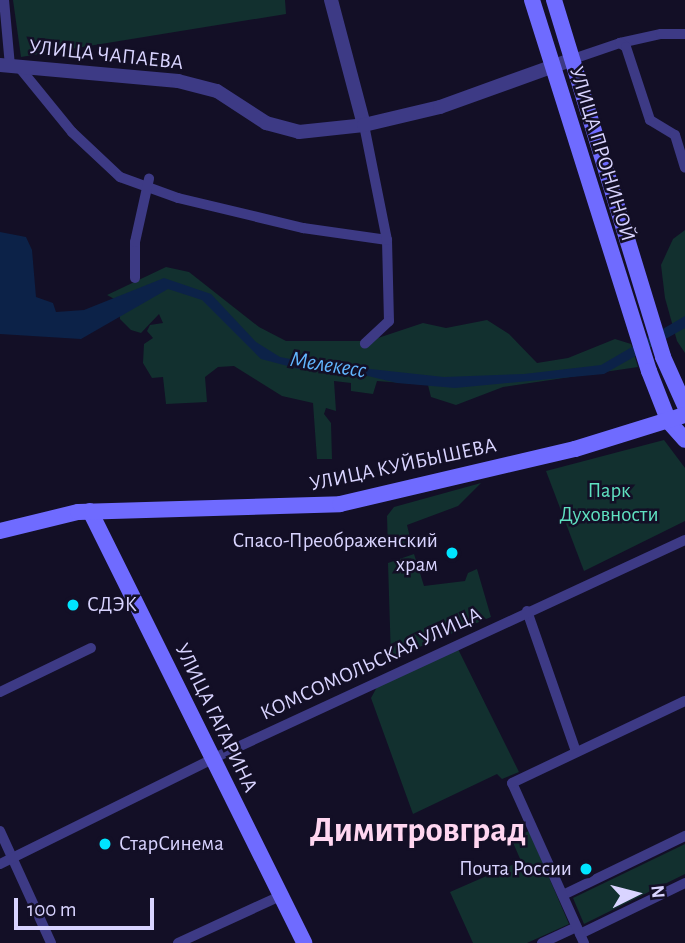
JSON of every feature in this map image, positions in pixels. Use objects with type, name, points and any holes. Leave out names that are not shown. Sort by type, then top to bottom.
[{"type":"main road","name":"УЛИЦА ПРОНИНОЙ","points":[[532,0],[646,363],[668,422]]},
{"type":"main road","name":"УЛИЦА ПРОНИНОЙ","points":[[554,0],[663,358],[685,406]]},
{"type":"main road","name":"УЛИЦА КУЙБЫШЕВА","points":[[0,531],[42,517],[90,512],[340,504],[575,449],[685,415]]},
{"type":"main road","points":[[668,422],[685,440]]},
{"type":"main road","name":"УЛИЦА ГАГАРИНА","points":[[90,512],[304,943]]},
{"type":"street","points":[[4,0],[10,66],[72,132],[120,177],[147,182],[303,228],[387,240]]},
{"type":"street","points":[[331,0],[364,125],[387,240],[389,321],[365,343]]},
{"type":"street","points":[[573,59],[620,43],[661,34],[685,34]]},
{"type":"street","points":[[620,43],[630,52],[650,121],[675,135],[685,168]]},
{"type":"street","name":"УЛИЦА ЧАПАЕВА","points":[[10,66],[177,81],[217,91],[265,123],[299,132],[364,125],[477,97],[573,59]]},
{"type":"street","points":[[135,278],[135,242],[147,182]]},
{"type":"street","name":"КОМСОМОЛЬСКАЯ УЛИЦА","points":[[0,864],[527,611],[685,540]]},
{"type":"street","points":[[527,611],[576,752]]},
{"type":"street","points":[[0,692],[90,648]]},
{"type":"street","points":[[580,935],[512,783],[685,701]]},
{"type":"street","points":[[0,831],[51,943]]},
{"type":"street","points":[[562,895],[685,836]]},
{"type":"street","points":[[542,943],[580,935],[685,883]]},
{"type":"street","points":[[178,943],[280,896]]},
{"type":"green space","points":[[13,0],[285,0],[286,14],[21,57]]},
{"type":"green space","points":[[685,230],[685,353],[677,341],[665,298],[661,265],[673,239]]},
{"type":"green space","points":[[166,267],[189,272],[259,327],[286,341],[369,341],[423,323],[446,328],[487,320],[509,334],[537,363],[568,358],[615,339],[631,344],[638,367],[503,387],[456,405],[431,397],[428,385],[377,381],[373,394],[351,391],[351,383],[334,381],[336,411],[326,408],[324,414],[331,423],[332,459],[317,459],[313,403],[282,396],[234,366],[218,367],[205,377],[207,402],[166,404],[163,377],[152,378],[143,363],[144,344],[153,338],[147,331],[150,325],[163,323],[159,314],[141,333],[131,330],[120,319],[118,301],[107,295]]},
{"type":"green space","name":"Парк Духовности","points":[[664,440],[685,468],[685,521],[584,571],[546,471]]},
{"type":"green space","points":[[481,483],[458,506],[407,525],[411,542],[388,549],[387,516],[394,507]]},
{"type":"green space","points":[[414,554],[424,586],[465,581],[468,573],[477,569],[491,617],[391,659],[388,563]]},
{"type":"green space","points":[[458,649],[519,772],[502,779],[497,774],[413,814],[371,698],[377,687]]},
{"type":"green space","points":[[529,831],[569,924],[527,943],[473,943],[450,892],[521,861],[511,838]]},
{"type":"green space","points":[[685,844],[685,874],[584,924],[573,898]]},
{"type":"water","name":"Мелекесс","points":[[0,232],[26,237],[32,250],[36,297],[53,303],[56,312],[84,310],[164,278],[211,294],[256,342],[280,357],[306,362],[444,377],[524,374],[601,365],[685,316],[685,328],[604,374],[455,388],[397,383],[343,370],[299,369],[261,359],[202,300],[168,289],[81,339],[0,334]]},
{"type":"place","name":"Спасо-Преображенский храм","points":[[452,553]]},
{"type":"place","name":"СДЭК","points":[[73,605]]},
{"type":"place","name":"СтарСинема","points":[[105,844]]},
{"type":"place","name":"Почта России","points":[[586,869]]},
{"type":"district","name":"Димитровград","points":[[418,831]]}]
